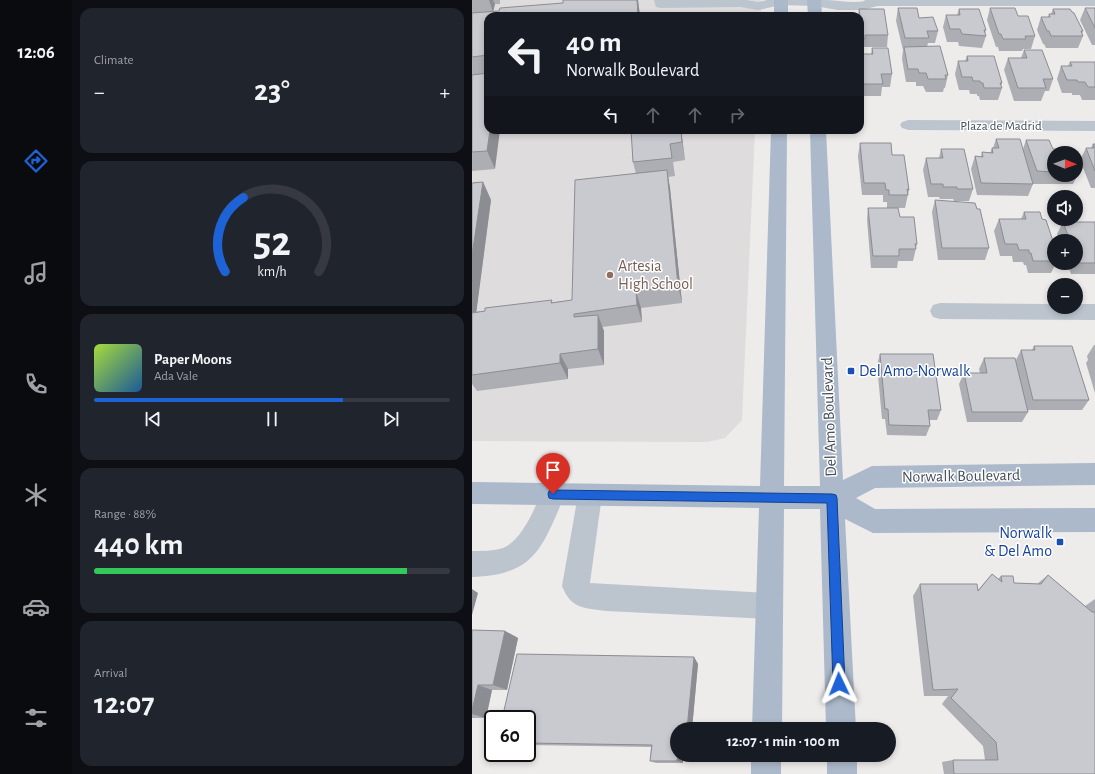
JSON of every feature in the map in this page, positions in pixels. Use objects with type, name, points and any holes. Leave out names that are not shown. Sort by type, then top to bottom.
[{"type":"main road","points":[[816,12],[817,0]]},
{"type":"main road","points":[[781,1],[781,12]]},
{"type":"main road","points":[[767,722],[779,134]]},
{"type":"main road","name":"Del Amo Boulevard","points":[[818,134],[841,722]]},
{"type":"main road","name":"Norwalk Boulevard","points":[[472,493],[832,498],[872,477],[1095,474]]},
{"type":"main road","name":"Norwalk Boulevard","points":[[832,498],[873,521],[1095,520]]},
{"type":"main road","points":[[766,762],[766,774]]},
{"type":"main road","points":[[842,762],[842,774]]},
{"type":"street","points":[[661,2],[740,3],[758,6],[781,1],[817,0],[838,6],[861,6],[874,1],[1095,2]]},
{"type":"street","name":"Plaza de Madrid","points":[[908,125],[1095,126]]},
{"type":"street","points":[[940,311],[1095,312]]},
{"type":"street","points":[[472,564],[490,564],[516,556],[528,544],[553,494]]},
{"type":"street","points":[[590,495],[574,586],[584,595],[606,598],[769,606]]},
{"type":"shaded area","name":"Artesia High School","points":[[472,0],[761,0],[761,12],[484,12],[484,134],[755,134],[742,420],[725,438],[707,442],[472,441]]},
{"type":"building","points":[[563,0],[637,0],[638,12],[486,12],[499,11],[500,8],[563,3]]},
{"type":"building","points":[[898,8],[917,8],[919,18],[933,17],[938,31],[927,31],[929,38],[905,38]]},
{"type":"building","points":[[990,8],[1015,8],[1018,16],[1028,16],[1035,36],[1025,36],[1026,39],[1003,39],[1001,34],[999,34]]},
{"type":"building","points":[[1085,8],[1095,8],[1095,28]]},
{"type":"building","points":[[859,9],[884,9],[888,35],[865,35],[864,39],[864,12],[859,12]]},
{"type":"building","points":[[959,9],[979,9],[986,30],[984,30],[986,36],[962,34],[960,29],[950,29],[946,15],[960,15]]},
{"type":"building","points":[[1053,9],[1070,9],[1074,13],[1083,31],[1081,31],[1083,36],[1051,36],[1049,31],[1047,31],[1041,17],[1050,17],[1049,14],[1055,14]]},
{"type":"building","points":[[484,12],[484,56],[472,57],[472,13]]},
{"type":"building","points":[[940,46],[948,75],[945,75],[946,79],[928,79],[926,73],[919,73],[918,69],[908,69],[904,47]]},
{"type":"building","points":[[872,48],[888,48],[892,74],[881,74],[883,84],[864,84],[864,54],[873,54]]},
{"type":"building","points":[[1024,50],[1042,50],[1053,79],[1043,79],[1046,88],[1018,88],[1008,58],[1027,58]]},
{"type":"building","points":[[967,56],[994,56],[1002,83],[1000,83],[1002,88],[984,88],[983,83],[980,81],[973,81],[972,77],[962,77],[958,61],[968,61]]},
{"type":"building","points":[[1070,62],[1095,62],[1095,87],[1088,87],[1085,82],[1078,82],[1077,80],[1067,80],[1061,66],[1072,66]]},
{"type":"building","points":[[484,74],[484,134],[489,134],[487,151],[472,152],[472,75]]},
{"type":"building","points":[[631,134],[681,134],[682,142],[670,144],[672,158],[633,162]]},
{"type":"building","points":[[996,139],[1020,139],[1033,184],[981,183],[975,156],[983,157],[982,152],[993,153],[992,148],[999,148]]},
{"type":"building","points":[[1026,140],[1049,140],[1052,146],[1047,146],[1047,172],[1037,171]]},
{"type":"building","points":[[860,143],[891,143],[892,155],[904,155],[909,190],[907,189],[908,195],[889,195],[889,190],[886,190],[885,183],[864,183]]},
{"type":"building","points":[[1093,144],[1095,144],[1095,171],[1086,148],[1094,148]]},
{"type":"building","points":[[941,149],[964,149],[973,189],[957,189],[957,187],[943,187],[943,184],[931,184],[926,158],[943,158]]},
{"type":"building","points":[[667,170],[678,286],[636,291],[637,305],[574,314],[574,317],[598,315],[598,349],[560,354],[560,363],[472,375],[472,313],[485,311],[485,308],[552,300],[551,303],[572,300],[575,180]]},
{"type":"building","points":[[483,182],[472,255],[472,183]]},
{"type":"building","points":[[935,200],[975,203],[977,209],[980,209],[989,248],[942,248]]},
{"type":"building","points":[[868,208],[898,208],[900,217],[914,217],[917,244],[915,244],[916,249],[899,249],[899,256],[873,256]]},
{"type":"building","points":[[1024,212],[1040,212],[1042,219],[1046,220],[1051,234],[1047,234],[1047,261],[1033,261],[1029,250],[1019,250],[1017,244],[1005,244],[999,219],[1026,219]]},
{"type":"building","points":[[1083,222],[1095,222],[1095,263],[1083,263],[1083,234],[1067,234],[1064,226],[1083,226]]},
{"type":"building","points":[[1034,346],[1072,346],[1089,400],[1033,400],[1021,350],[1035,350]]},
{"type":"building","points":[[880,354],[933,354],[941,410],[928,410],[930,426],[889,425],[888,409],[885,409]]},
{"type":"building","points":[[984,358],[1015,358],[1028,412],[972,412],[964,373],[987,373]]},
{"type":"building","points":[[992,574],[1002,582],[1001,576],[1013,576],[1014,583],[1041,584],[1048,575],[1092,612],[1095,612],[1095,774],[954,774],[953,760],[998,760],[996,742],[951,698],[958,689],[933,690],[920,584],[977,584],[978,591]]},
{"type":"building","points":[[472,630],[505,631],[493,685],[478,685],[472,710]]},
{"type":"building","points":[[517,654],[694,657],[688,722],[670,722],[670,761],[650,761],[652,745],[536,743],[536,710],[504,710]]},
{"type":"place","name":"Artesia High School","points":[[610,275]]},
{"type":"place","name":"Del Amo-Norwalk","points":[[851,371]]},
{"type":"place","name":"Norwalk & Del Amo","points":[[1060,542]]},
{"type":"route","points":[[553,494],[832,498],[839,684]]}]
